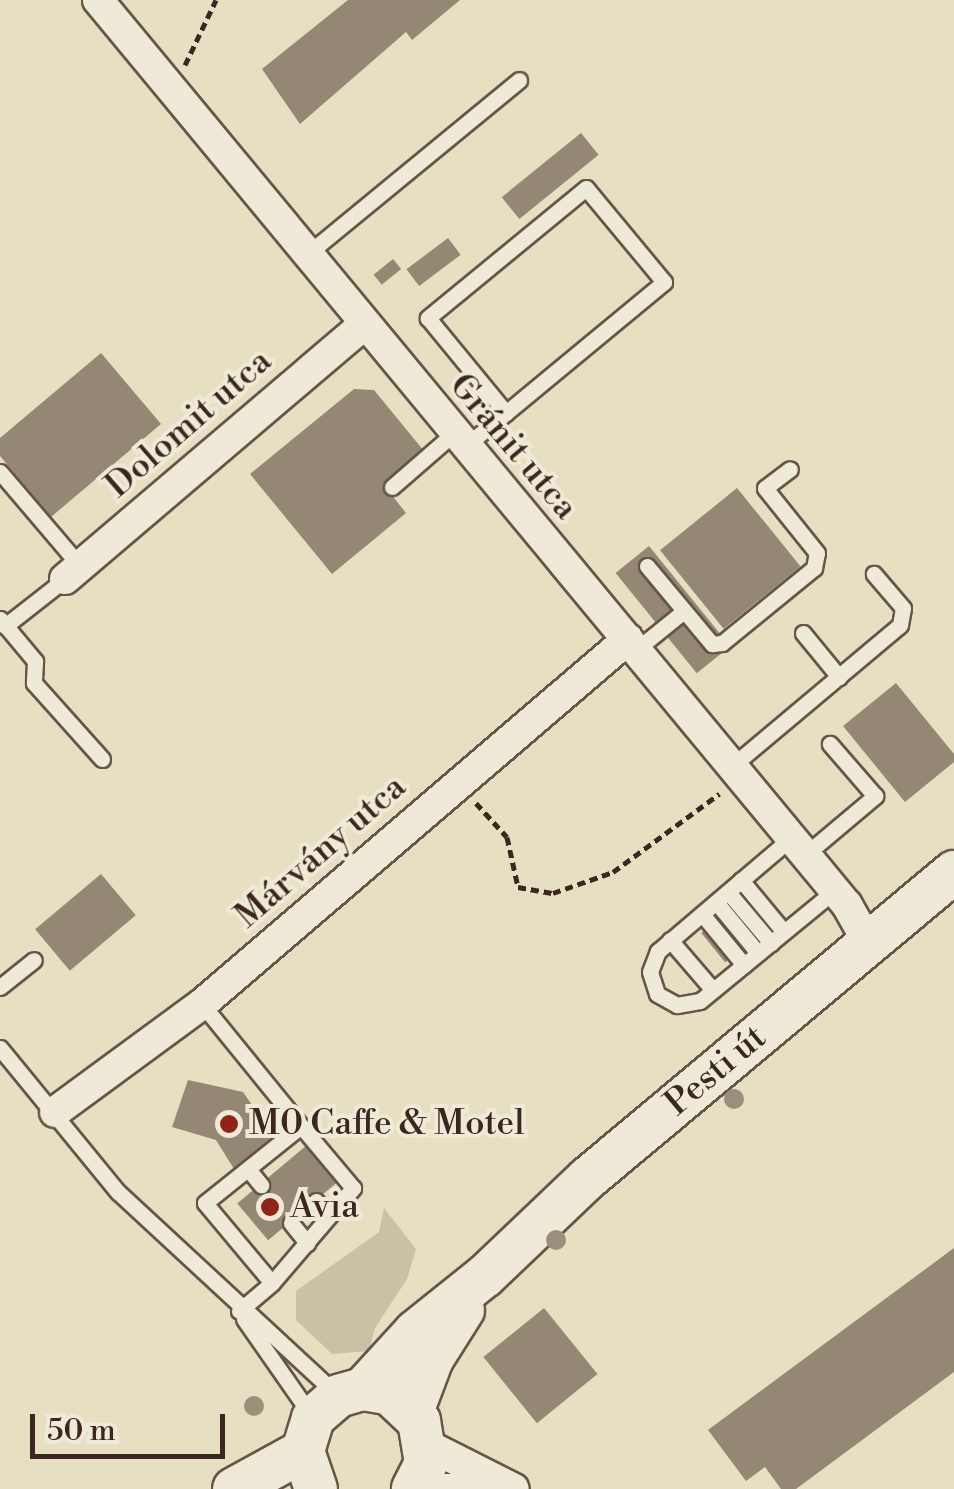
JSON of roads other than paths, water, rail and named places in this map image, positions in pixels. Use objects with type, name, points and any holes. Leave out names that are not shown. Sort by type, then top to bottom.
[{"type":"main road","name":"Pesti út","points":[[234,1489],[323,1446],[416,1332],[485,1276],[588,1178],[954,872]]},
{"type":"main road","name":"Pesti út","points":[[413,1489],[432,1358],[485,1276]]},
{"type":"main road","points":[[323,1446],[390,1394],[420,1428]]},
{"type":"street","name":"Gránit utca","points":[[98,0],[362,326],[835,890],[869,944]]},
{"type":"street","name":"Dolomit utca","points":[[72,573],[362,326]]},
{"type":"street","name":"Márvány utca","points":[[55,1112],[202,1004],[459,783],[632,644]]},
{"type":"street","points":[[420,1428],[514,1489]]},
{"type":"street","points":[[444,1489],[480,1489]]},
{"type":"lane","points":[[305,256],[518,80]]},
{"type":"lane","points":[[392,486],[506,412],[664,282],[586,188],[428,318],[506,412]]},
{"type":"lane","points":[[646,566],[712,644],[722,643],[814,568],[817,553],[765,488],[790,469]]},
{"type":"lane","points":[[0,472],[72,573],[3,622],[35,661],[34,684],[102,759]]},
{"type":"lane","points":[[737,772],[900,624],[903,608],[874,574]]},
{"type":"lane","points":[[632,644],[684,610]]},
{"type":"lane","points":[[804,633],[839,677]]},
{"type":"lane","points":[[830,744],[875,796],[728,891],[670,940],[652,961],[658,994],[689,1005],[713,990],[835,890]]},
{"type":"lane","points":[[728,891],[771,943]]},
{"type":"lane","points":[[728,891],[771,943]]},
{"type":"lane","points":[[702,914],[744,965]]},
{"type":"lane","points":[[670,940],[713,990]]},
{"type":"lane","points":[[0,987],[34,960]]},
{"type":"lane","points":[[202,1004],[353,1188],[272,1284],[240,1311]]},
{"type":"lane","points":[[0,1048],[118,1192],[240,1311],[323,1446]]},
{"type":"lane","points":[[272,1284],[205,1203],[301,1126]]},
{"type":"lane","points":[[276,1146],[287,1162]]},
{"type":"lane","points":[[248,1168],[261,1184]]},
{"type":"lane","points":[[316,1201],[328,1217]]},
{"type":"lane","points":[[291,1222],[307,1243]]},
{"type":"lane","points":[[240,1311],[323,1446]]},
{"type":"place","name":"M0 Caffe & Motel","points":[[229,1124]]},
{"type":"place","name":"Avia","points":[[270,1207]]}]
